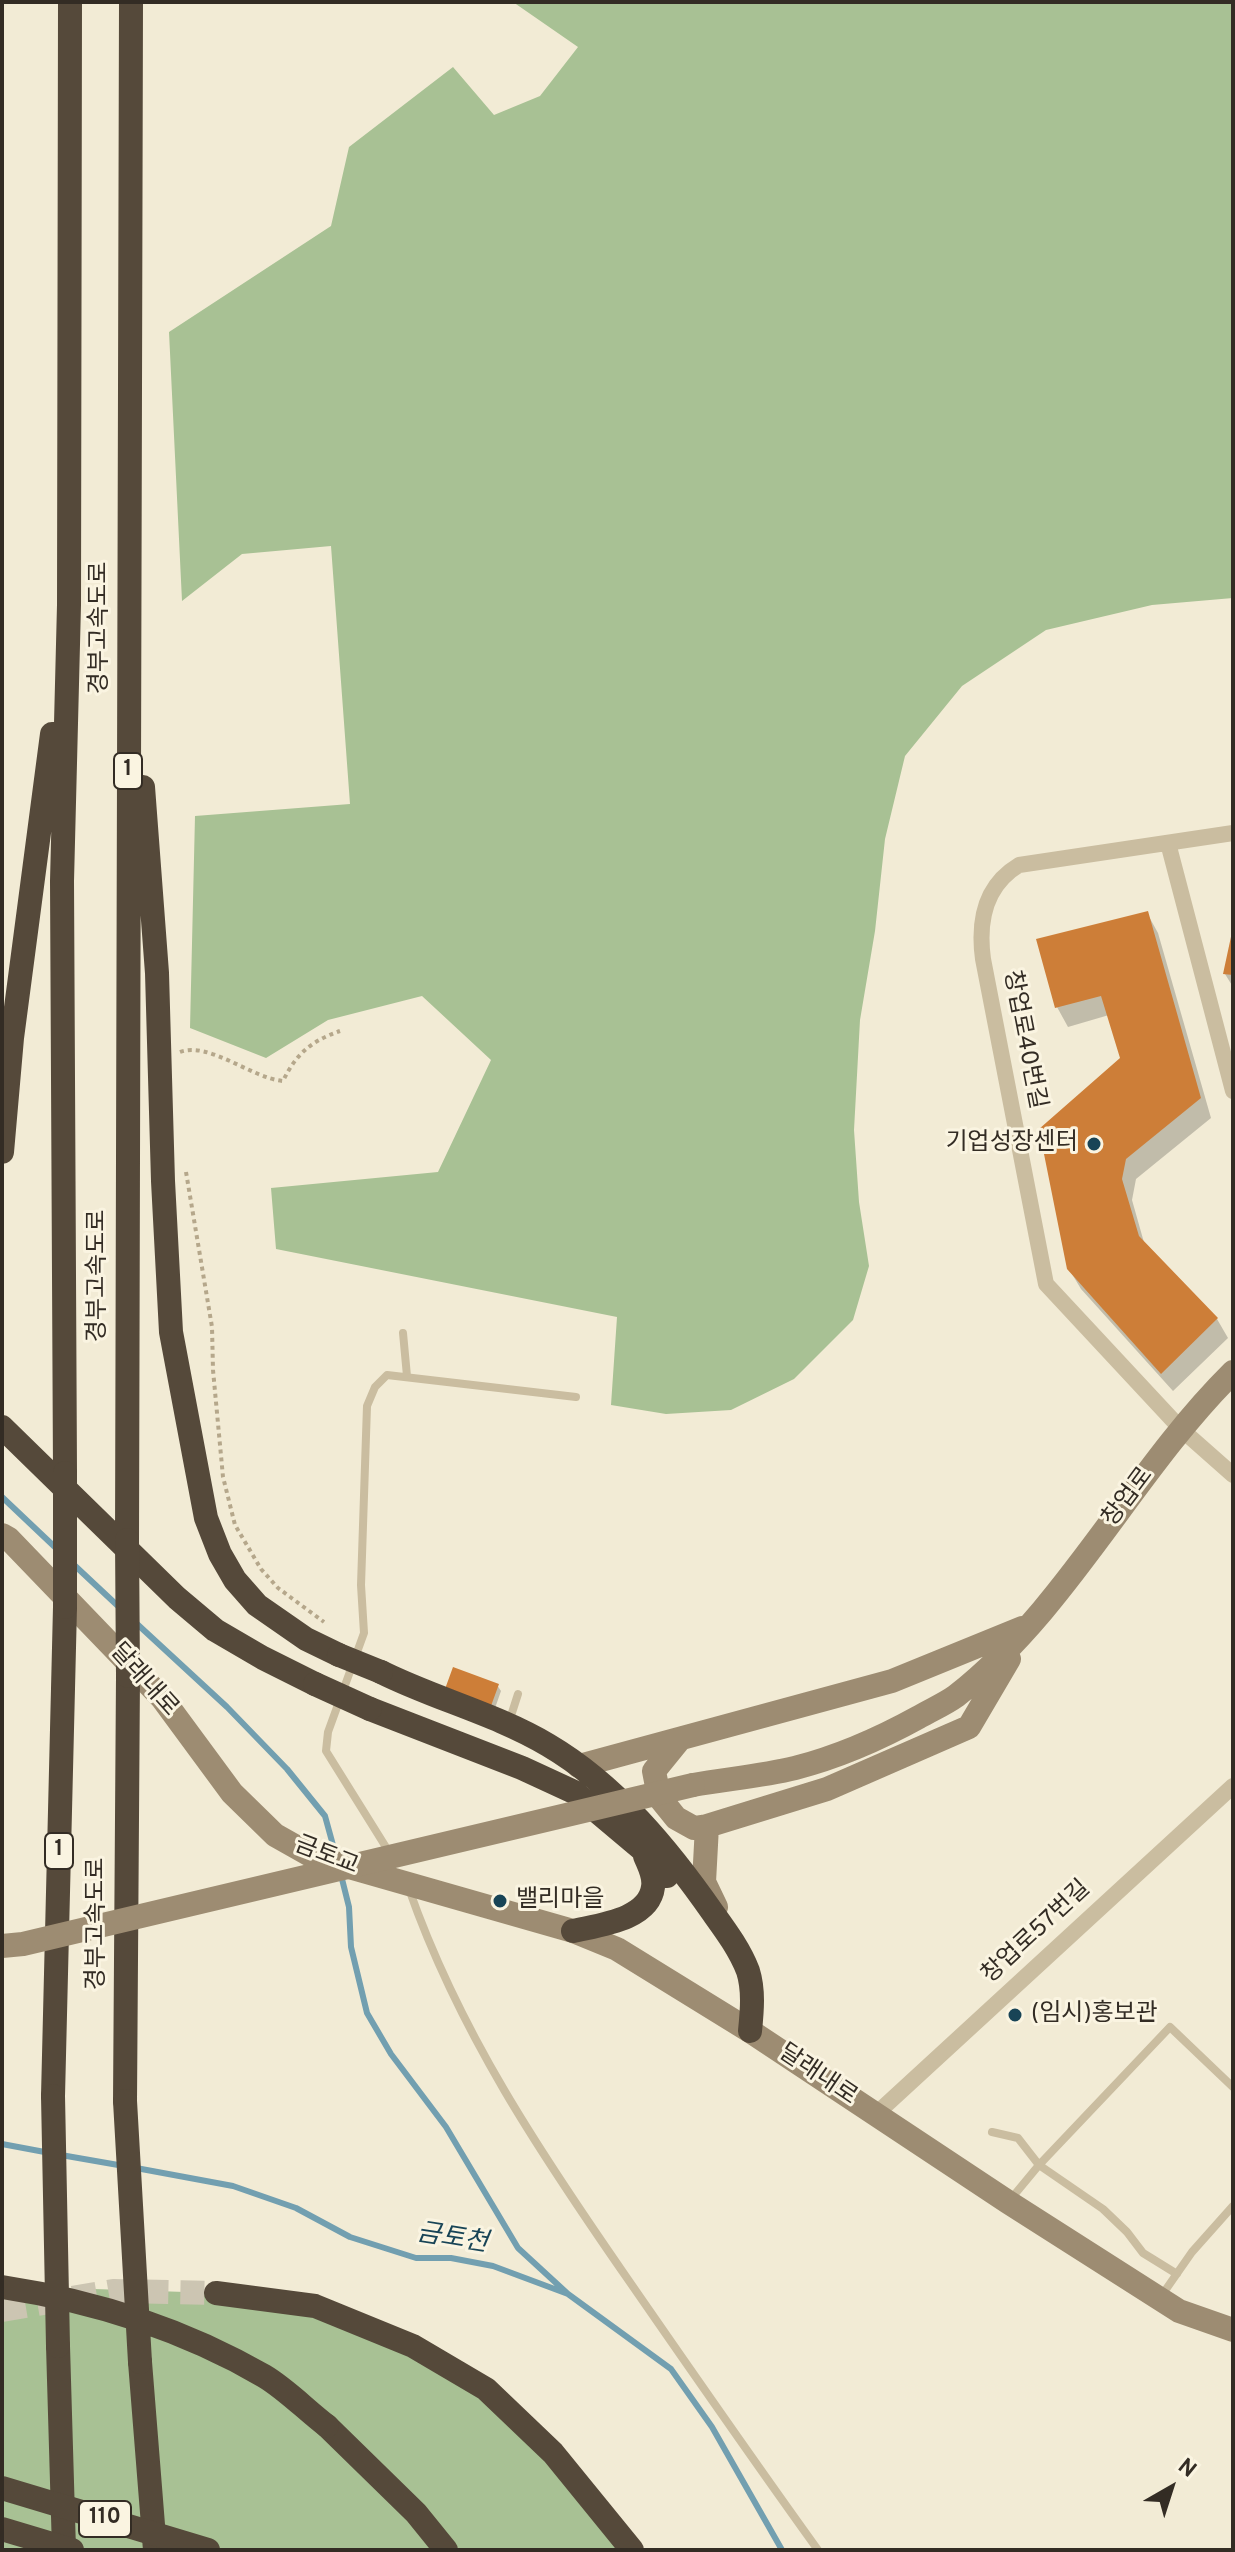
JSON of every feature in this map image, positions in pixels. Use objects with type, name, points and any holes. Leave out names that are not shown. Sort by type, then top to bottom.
[{"type":"highway","name":"경부고속도로","points":[[64,2550],[53,2096],[65,1607],[62,881],[69,605],[70,2]]},
{"type":"highway","name":"경부고속도로","points":[[131,2],[125,2101],[140,2362],[139,2550]]},
{"type":"highway","points":[[2,1152],[12,1038],[69,605]]},
{"type":"highway","points":[[129,606],[157,973],[171,1332],[206,1518],[227,1567],[257,1605],[306,1639],[508,1726],[546,1744],[579,1766],[655,1837],[686,1874],[729,1936],[747,1969],[752,1987],[750,2031]]},
{"type":"highway","points":[[2,1427],[177,1598],[215,1630],[263,1658],[370,1709],[522,1768],[574,1792],[660,1866],[722,1951],[735,1975],[750,2031]]},
{"type":"highway","points":[[573,1931],[614,1921],[642,1907],[653,1889],[653,1876],[643,1850]]},
{"type":"highway","points":[[2,2287],[51,2294],[112,2310],[193,2340],[266,2378],[327,2426],[416,2513],[446,2550]]},
{"type":"highway","points":[[216,2293],[315,2306],[413,2346],[486,2389],[553,2453],[632,2550]]},
{"type":"highway","points":[[140,2362],[155,2550]]},
{"type":"highway","name":"110","points":[[2,2488],[208,2550]]},
{"type":"highway","name":"110","points":[[2,2529],[72,2550]]},
{"type":"street","name":"창업로40번길","points":[[1181,1429],[1046,1284],[980,935],[985,904],[1000,881],[1019,865],[1233,833]]},
{"type":"street","points":[[1168,843],[1233,1091]]},
{"type":"street","name":"창업로","points":[[1028,1626],[1065,1583],[1181,1429],[1233,1372]]},
{"type":"street","points":[[1181,1429],[1233,1475]]},
{"type":"street","name":"달래내로","points":[[2,1535],[162,1698],[232,1793],[275,1835]]},
{"type":"street","points":[[579,1766],[892,1681],[1028,1626]]},
{"type":"street","points":[[2,1946],[23,1944],[693,1785],[795,1768],[859,1746],[954,1697],[999,1658],[1028,1626]]},
{"type":"street","points":[[680,1739],[654,1771],[659,1797],[676,1818],[694,1828],[827,1789],[969,1727],[1028,1626]]},
{"type":"street","name":"창업로57번길","points":[[875,2115],[1233,1786]]},
{"type":"street","points":[[707,1826],[704,1882],[729,1936]]},
{"type":"street","name":"금토교","points":[[275,1835],[314,1857],[395,1874]]},
{"type":"street","name":"달래내로","points":[[395,1874],[573,1931],[617,1949],[750,2031],[1159,2299],[1179,2311],[1233,2330]]},
{"type":"lane","points":[[403,1333],[407,1376]]},
{"type":"lane","points":[[576,1397],[387,1375],[375,1387],[367,1406],[361,1585],[364,1633],[328,1732],[326,1751],[395,1874],[446,1984],[514,2108],[594,2230],[818,2550]]},
{"type":"lane","points":[[508,1726],[518,1694]]},
{"type":"lane","points":[[1008,2202],[1170,2027],[1230,2084]]},
{"type":"lane","points":[[992,2132],[1018,2138],[1039,2165],[1103,2209],[1143,2253],[1177,2274]]},
{"type":"lane","points":[[1159,2299],[1192,2252],[1233,2206]]},
{"type":"path","points":[[174,1055],[198,1049],[269,1080],[283,1081],[307,1046],[340,1031]]},
{"type":"path","points":[[185,1163],[212,1327],[223,1477],[235,1525],[261,1569],[278,1588],[343,1632],[364,1633]]},
{"type":"green space","points":[[513,2],[1233,2],[1233,598],[1152,605],[1046,630],[962,686],[905,756],[885,839],[875,931],[860,1020],[854,1130],[859,1202],[869,1266],[853,1320],[794,1379],[731,1410],[666,1414],[611,1405],[617,1317],[276,1249],[271,1188],[438,1172],[491,1060],[422,996],[328,1020],[266,1058],[190,1028],[195,816],[350,804],[331,546],[242,554],[182,601],[169,332],[331,226],[349,147],[453,67],[494,115],[540,96],[578,47]]},
{"type":"green space","points":[[2,2286],[216,2293],[315,2306],[486,2389],[632,2550],[2,2550]]},
{"type":"building","name":"기업성장센터","points":[[1148,911],[1201,1098],[1126,1159],[1122,1179],[1139,1236],[1218,1318],[1161,1374],[1067,1269],[1039,1129],[1120,1058],[1101,996],[1055,1008],[1036,939]]},
{"type":"building","points":[[1233,932],[1233,975],[1223,974]]},
{"type":"building","points":[[453,1667],[499,1684],[491,1706],[445,1689]]},
{"type":"waterway","points":[[2,1497],[58,1550]]},
{"type":"waterway","points":[[72,1563],[119,1607]]},
{"type":"waterway","points":[[136,1623],[227,1707],[287,1769],[325,1816],[336,1856]]},
{"type":"waterway","points":[[341,1875],[349,1907],[351,1947],[367,2013],[391,2054],[446,2127],[518,2248],[568,2294]]},
{"type":"waterway","name":"금토천","points":[[2,2144],[50,2153]]},
{"type":"waterway","name":"금토천","points":[[61,2155],[124,2166]]},
{"type":"waterway","name":"금토천","points":[[136,2168],[233,2186],[296,2208],[350,2237],[416,2258],[451,2258],[493,2266],[568,2294],[671,2369],[712,2427],[782,2550]]},
{"type":"tunnel","points":[[2,2310],[113,2291],[216,2293]]},
{"type":"place","name":"기업성장센터","points":[[1094,1144]]},
{"type":"place","name":"밸리마을","points":[[500,1901]]},
{"type":"place","name":"(임시)홍보관","points":[[1015,2015]]}]
